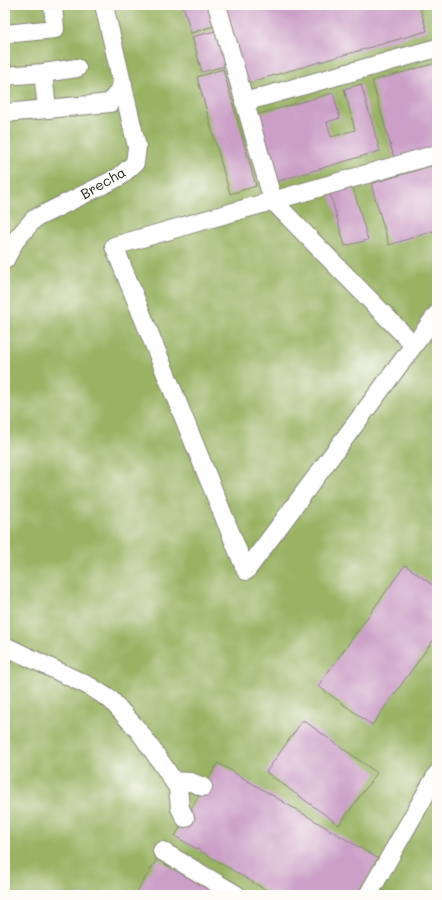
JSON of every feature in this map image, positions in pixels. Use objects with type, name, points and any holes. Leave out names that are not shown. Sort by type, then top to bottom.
[{"type":"street","points":[[5,34],[55,29],[53,5]]},
{"type":"street","name":"Brecha","points":[[5,260],[15,241],[34,219],[119,177],[135,163],[137,147],[104,5]]},
{"type":"street","points":[[217,5],[273,201],[414,345]]},
{"type":"street","points":[[244,102],[437,48]]},
{"type":"street","points":[[5,76],[43,73],[77,68]]},
{"type":"street","points":[[43,73],[47,110]]},
{"type":"street","points":[[5,113],[110,103],[123,84]]},
{"type":"street","points":[[437,154],[114,246],[246,571],[437,314]]},
{"type":"street","points":[[5,646],[91,687],[111,700],[139,731],[178,788],[180,808],[185,818]]},
{"type":"street","points":[[368,895],[432,796],[437,774]]},
{"type":"street","points":[[173,781],[191,782],[204,787]]},
{"type":"street","points":[[162,851],[237,895]]},
{"type":"green space","points":[[5,5],[437,5],[437,895],[5,895]]},
{"type":"building","points":[[183,5],[208,5],[214,26],[191,33]]},
{"type":"building","points":[[222,5],[419,5],[427,31],[244,84]]},
{"type":"building","points":[[215,31],[225,66],[202,72],[192,37]]},
{"type":"building","points":[[436,63],[437,148],[395,161],[372,81]]},
{"type":"building","points":[[223,69],[256,186],[230,194],[197,77]]},
{"type":"building","points":[[361,84],[380,151],[275,182],[256,115],[333,93],[340,118],[327,122],[331,137],[355,130],[344,89]]},
{"type":"building","points":[[437,164],[437,230],[389,245],[371,184]]},
{"type":"building","points":[[353,187],[368,240],[345,246],[330,194]]},
{"type":"building","points":[[405,565],[437,588],[437,635],[372,725],[318,686]]},
{"type":"building","points":[[303,720],[377,773],[339,825],[266,772]]},
{"type":"building","points":[[218,763],[379,859],[357,895],[274,895],[175,836]]},
{"type":"building","points":[[157,859],[218,895],[135,895]]}]
